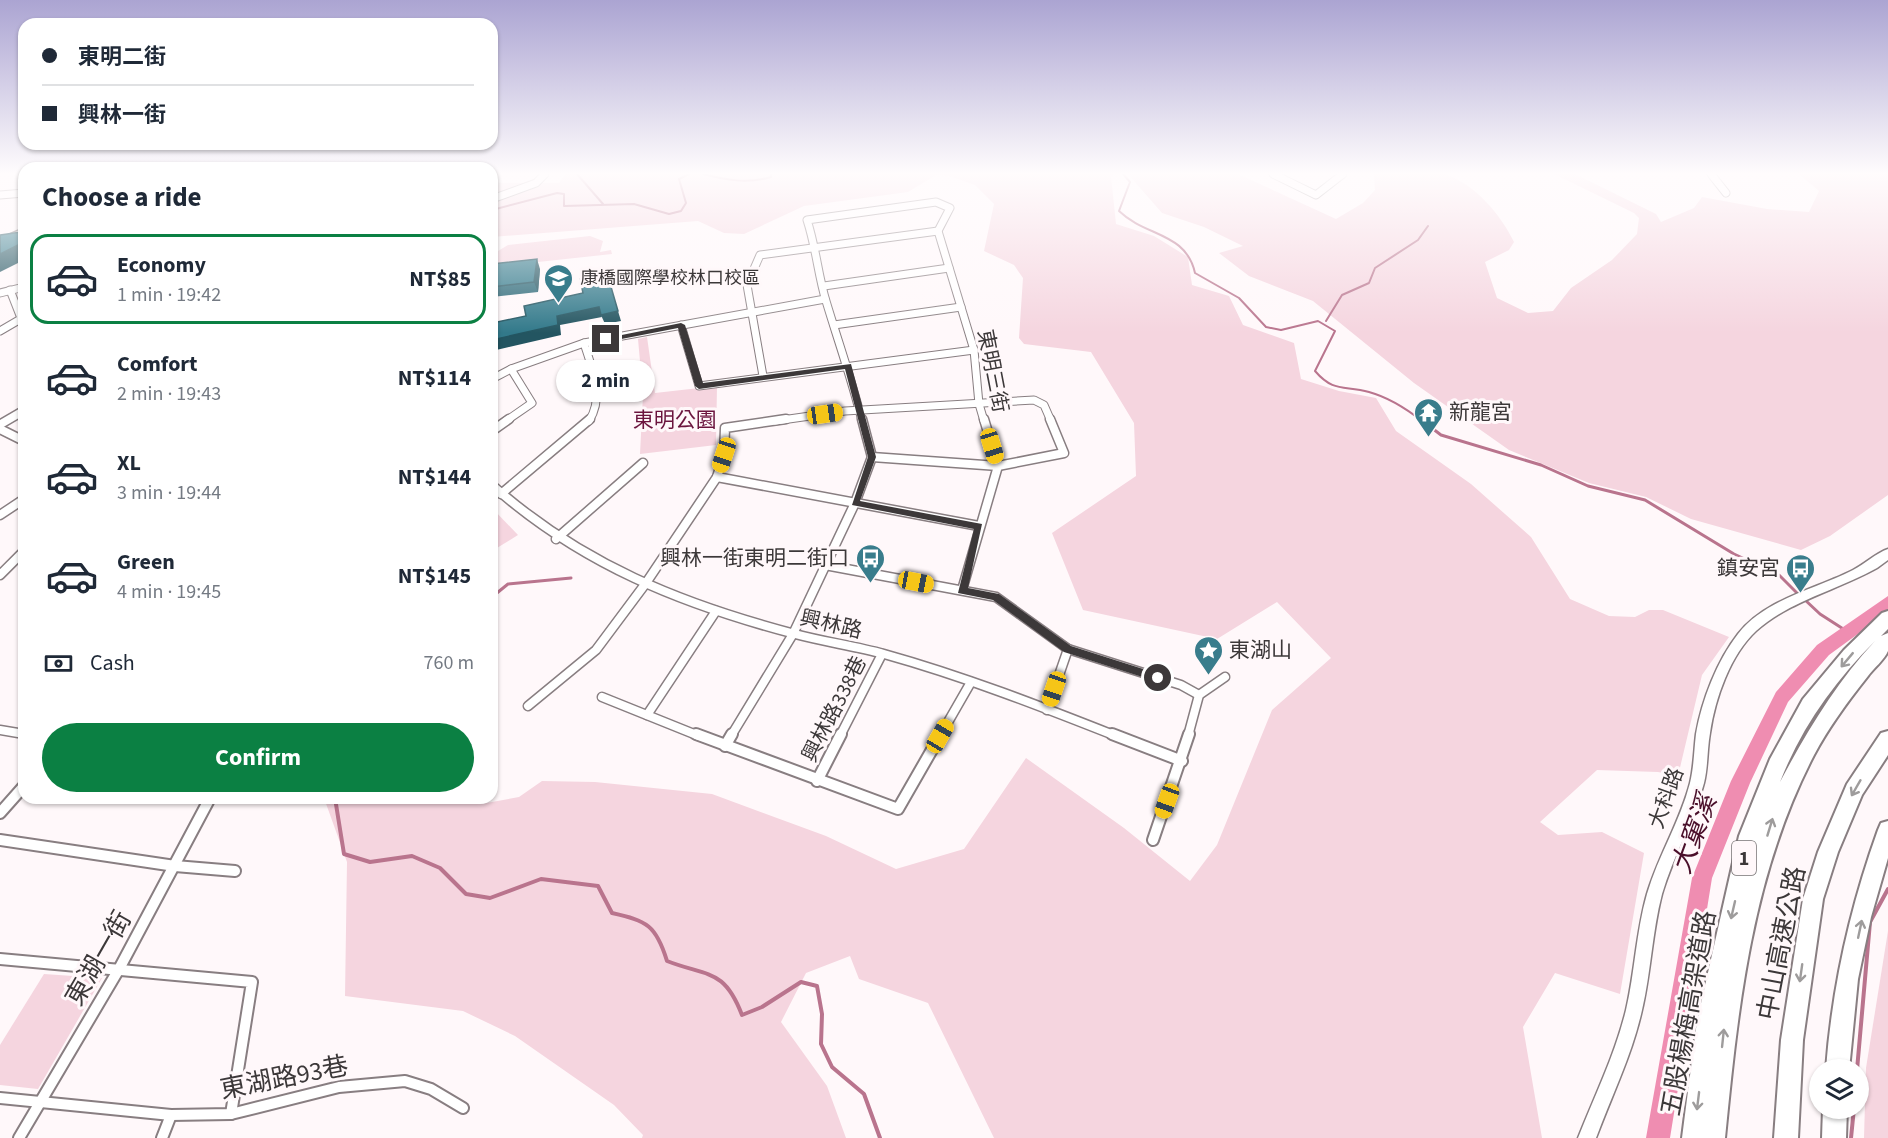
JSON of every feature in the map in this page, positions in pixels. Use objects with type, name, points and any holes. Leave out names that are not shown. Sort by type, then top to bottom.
[{"type":"highway","name":"五股楊梅高架道路","points":[[1694,1138],[1708,1021],[1749,836],[1777,765],[1809,705],[1850,655],[1888,618]]},
{"type":"highway","name":"五股楊梅高架道路","points":[[1713,1138],[1725,1024],[1754,881],[1773,817],[1825,716],[1888,640]]},
{"type":"highway","name":"中山高速公路","points":[[1786,1138],[1792,1040],[1813,899],[1828,852],[1854,790],[1888,738]]},
{"type":"highway","points":[[1839,1059],[1851,968],[1872,872],[1888,830]]},
{"type":"highway","points":[[1834,1138],[1835,1119]]},
{"type":"street","points":[[725,746],[793,634],[855,503],[872,457],[858,412],[848,366],[825,299],[816,248],[809,227]]},
{"type":"street","points":[[763,376],[747,285],[760,255],[938,231],[940,227]]},
{"type":"street","name":"東明三街","points":[[938,231],[974,350],[979,404],[998,466]]},
{"type":"street","points":[[0,237],[18,232]]},
{"type":"street","points":[[0,242],[18,233]]},
{"type":"street","points":[[824,286],[950,268]]},
{"type":"street","points":[[0,293],[18,288]]},
{"type":"street","points":[[10,291],[18,308]]},
{"type":"street","points":[[498,376],[584,343],[825,299]]},
{"type":"street","points":[[834,326],[961,307]]},
{"type":"street","points":[[0,331],[18,321]]},
{"type":"street","points":[[681,325],[699,386],[974,350]]},
{"type":"street","points":[[501,494],[586,424],[596,413],[599,396],[584,343]]},
{"type":"street","points":[[498,427],[532,403],[511,369]]},
{"type":"street","points":[[528,706],[596,650],[646,583],[717,477],[724,455],[725,428],[845,411],[1034,400],[1044,405],[1064,453],[998,466],[872,457]]},
{"type":"street","points":[[18,414],[0,427],[18,438]]},
{"type":"street","points":[[556,539],[643,463]]},
{"type":"street","points":[[962,590],[998,466]]},
{"type":"street","points":[[717,477],[979,526]]},
{"type":"street","name":"興林路","points":[[498,491],[556,539],[646,583],[716,611],[793,634],[882,654],[971,682],[1182,762]]},
{"type":"street","points":[[0,515],[18,503]]},
{"type":"street","name":"大科路","points":[[1587,1138],[1632,1023],[1654,895],[1672,844],[1692,801],[1700,766],[1703,734],[1718,685],[1743,637],[1752,627],[1804,598],[1862,571],[1888,554]]},
{"type":"street","points":[[0,575],[18,557]]},
{"type":"street","points":[[825,565],[996,597],[1068,649],[1181,685],[1199,695]]},
{"type":"street","points":[[647,715],[716,611]]},
{"type":"street","points":[[1047,710],[1068,649]]},
{"type":"street","name":"興林路338巷","points":[[817,781],[882,654]]},
{"type":"street","points":[[1153,840],[1182,762],[1199,695],[1225,677]]},
{"type":"street","points":[[602,697],[817,781],[898,809],[971,682]]},
{"type":"street","points":[[0,730],[18,733]]},
{"type":"street","points":[[0,813],[18,793]]},
{"type":"street","name":"東湖一街","points":[[19,1138],[119,969],[207,804]]},
{"type":"street","points":[[0,840],[175,866],[235,871]]},
{"type":"street","points":[[0,959],[252,982],[231,1114]]},
{"type":"street","name":"東湖路93巷","points":[[0,1098],[171,1115],[231,1114],[339,1087],[405,1081],[431,1089],[463,1108]]},
{"type":"street","points":[[162,1138],[171,1115]]},
{"type":"green space","points":[[498,227],[619,227],[498,237]]},
{"type":"green space","points":[[711,227],[759,227],[744,234],[724,233]]},
{"type":"green space","points":[[989,227],[1126,227],[1154,236],[1188,257],[1192,285],[1229,296],[1243,325],[1294,343],[1301,379],[1339,391],[1376,398],[1396,431],[1471,484],[1531,537],[1570,599],[1609,616],[1635,617],[1649,610],[1663,610],[1729,637],[1702,675],[1678,776],[1658,772],[1597,770],[1540,822],[1558,835],[1602,832],[1644,853],[1620,994],[1555,973],[1523,1027],[1542,1138],[994,1138],[928,1003],[859,979],[850,956],[806,973],[781,1022],[827,1086],[846,1138],[642,1138],[643,1135],[614,1105],[515,1036],[463,1011],[345,996],[347,862],[326,804],[498,804],[498,801],[519,797],[542,781],[595,782],[712,794],[826,836],[896,869],[964,849],[1026,758],[1124,828],[1190,881],[1217,845],[1272,710],[1331,658],[1277,602],[1217,639],[1083,610],[1052,533],[1136,476],[1134,423],[1091,352],[1024,344],[1019,338],[1023,278],[1014,265],[984,251]]},
{"type":"green space","points":[[1204,227],[1506,227],[1514,242],[1509,250],[1485,262],[1497,298],[1528,313],[1553,311],[1571,288],[1612,260],[1637,234],[1638,227],[1888,227],[1888,495],[1830,536],[1801,550],[1691,519],[1646,497],[1589,483],[1509,450],[1414,383],[1313,301],[1249,276],[1219,253],[1243,246]]},
{"type":"green space","points":[[590,236],[603,241],[600,252],[611,250],[612,254],[498,266],[498,251],[508,245]]},
{"type":"green space","name":"東明公園","points":[[647,337],[655,393],[717,386],[716,445],[640,454],[643,395],[638,339]]},
{"type":"green space","points":[[498,514],[518,535],[498,547]]},
{"type":"green space","points":[[1888,931],[1888,1138],[1864,1138],[1865,1119],[1869,1119],[1867,1059]]},
{"type":"green space","points":[[44,974],[102,978],[38,1089],[0,1085],[0,1045]]},
{"type":"building","points":[[18,232],[18,245],[0,254],[0,235]]},
{"type":"building","points":[[537,259],[534,282],[498,286],[498,263]]},
{"type":"building","points":[[607,273],[618,311],[601,315],[599,307],[557,316],[558,325],[498,339],[498,322],[526,316],[524,306],[583,293],[580,279]]},
{"type":"waterway","points":[[1144,227],[1174,242],[1190,260],[1195,273],[1239,298],[1266,327],[1281,330],[1318,321],[1335,331],[1315,371],[1328,383],[1376,394],[1397,404],[1422,421]]},
{"type":"waterway","points":[[1326,321],[1342,295],[1369,283],[1375,268],[1418,240],[1427,227]]},
{"type":"waterway","points":[[1420,419],[1441,435],[1541,465],[1588,486],[1645,500],[1734,554],[1779,575],[1799,595]]},
{"type":"waterway","points":[[498,592],[508,584],[571,578]]},
{"type":"waterway","points":[[1804,599],[1820,614],[1848,632]]},
{"type":"waterway","name":"大窠溪","points":[[1658,1138],[1702,878],[1741,781],[1782,697],[1823,650],[1888,603]]},
{"type":"waterway","points":[[336,804],[344,854],[370,862],[412,856],[440,868],[466,894],[490,898],[541,879],[598,886],[612,913],[642,922],[654,932],[667,961],[713,976],[721,981],[735,1000],[742,1015],[762,1007],[801,982],[817,986],[822,1014],[821,1044],[832,1067],[864,1094],[880,1138]]},
{"type":"waterway","points":[[1858,1059],[1870,922],[1888,889]]},
{"type":"waterway","points":[[1851,1138],[1853,1119]]},
{"type":"place","name":"康橋國際學校林口校區","points":[[559,304]]},
{"type":"place","name":"新龍宮","points":[[1428,438]]},
{"type":"place","name":"興林一街東明二街口","points":[[870,584]]},
{"type":"place","name":"鎮安宮","points":[[1801,594]]},
{"type":"place","name":"東湖山","points":[[1208,676]]},
{"type":"route","points":[[606,339],[681,325],[699,386],[848,366],[858,412],[872,457],[855,503],[979,526],[962,590],[996,597],[1068,649],[1158,678]]}]
